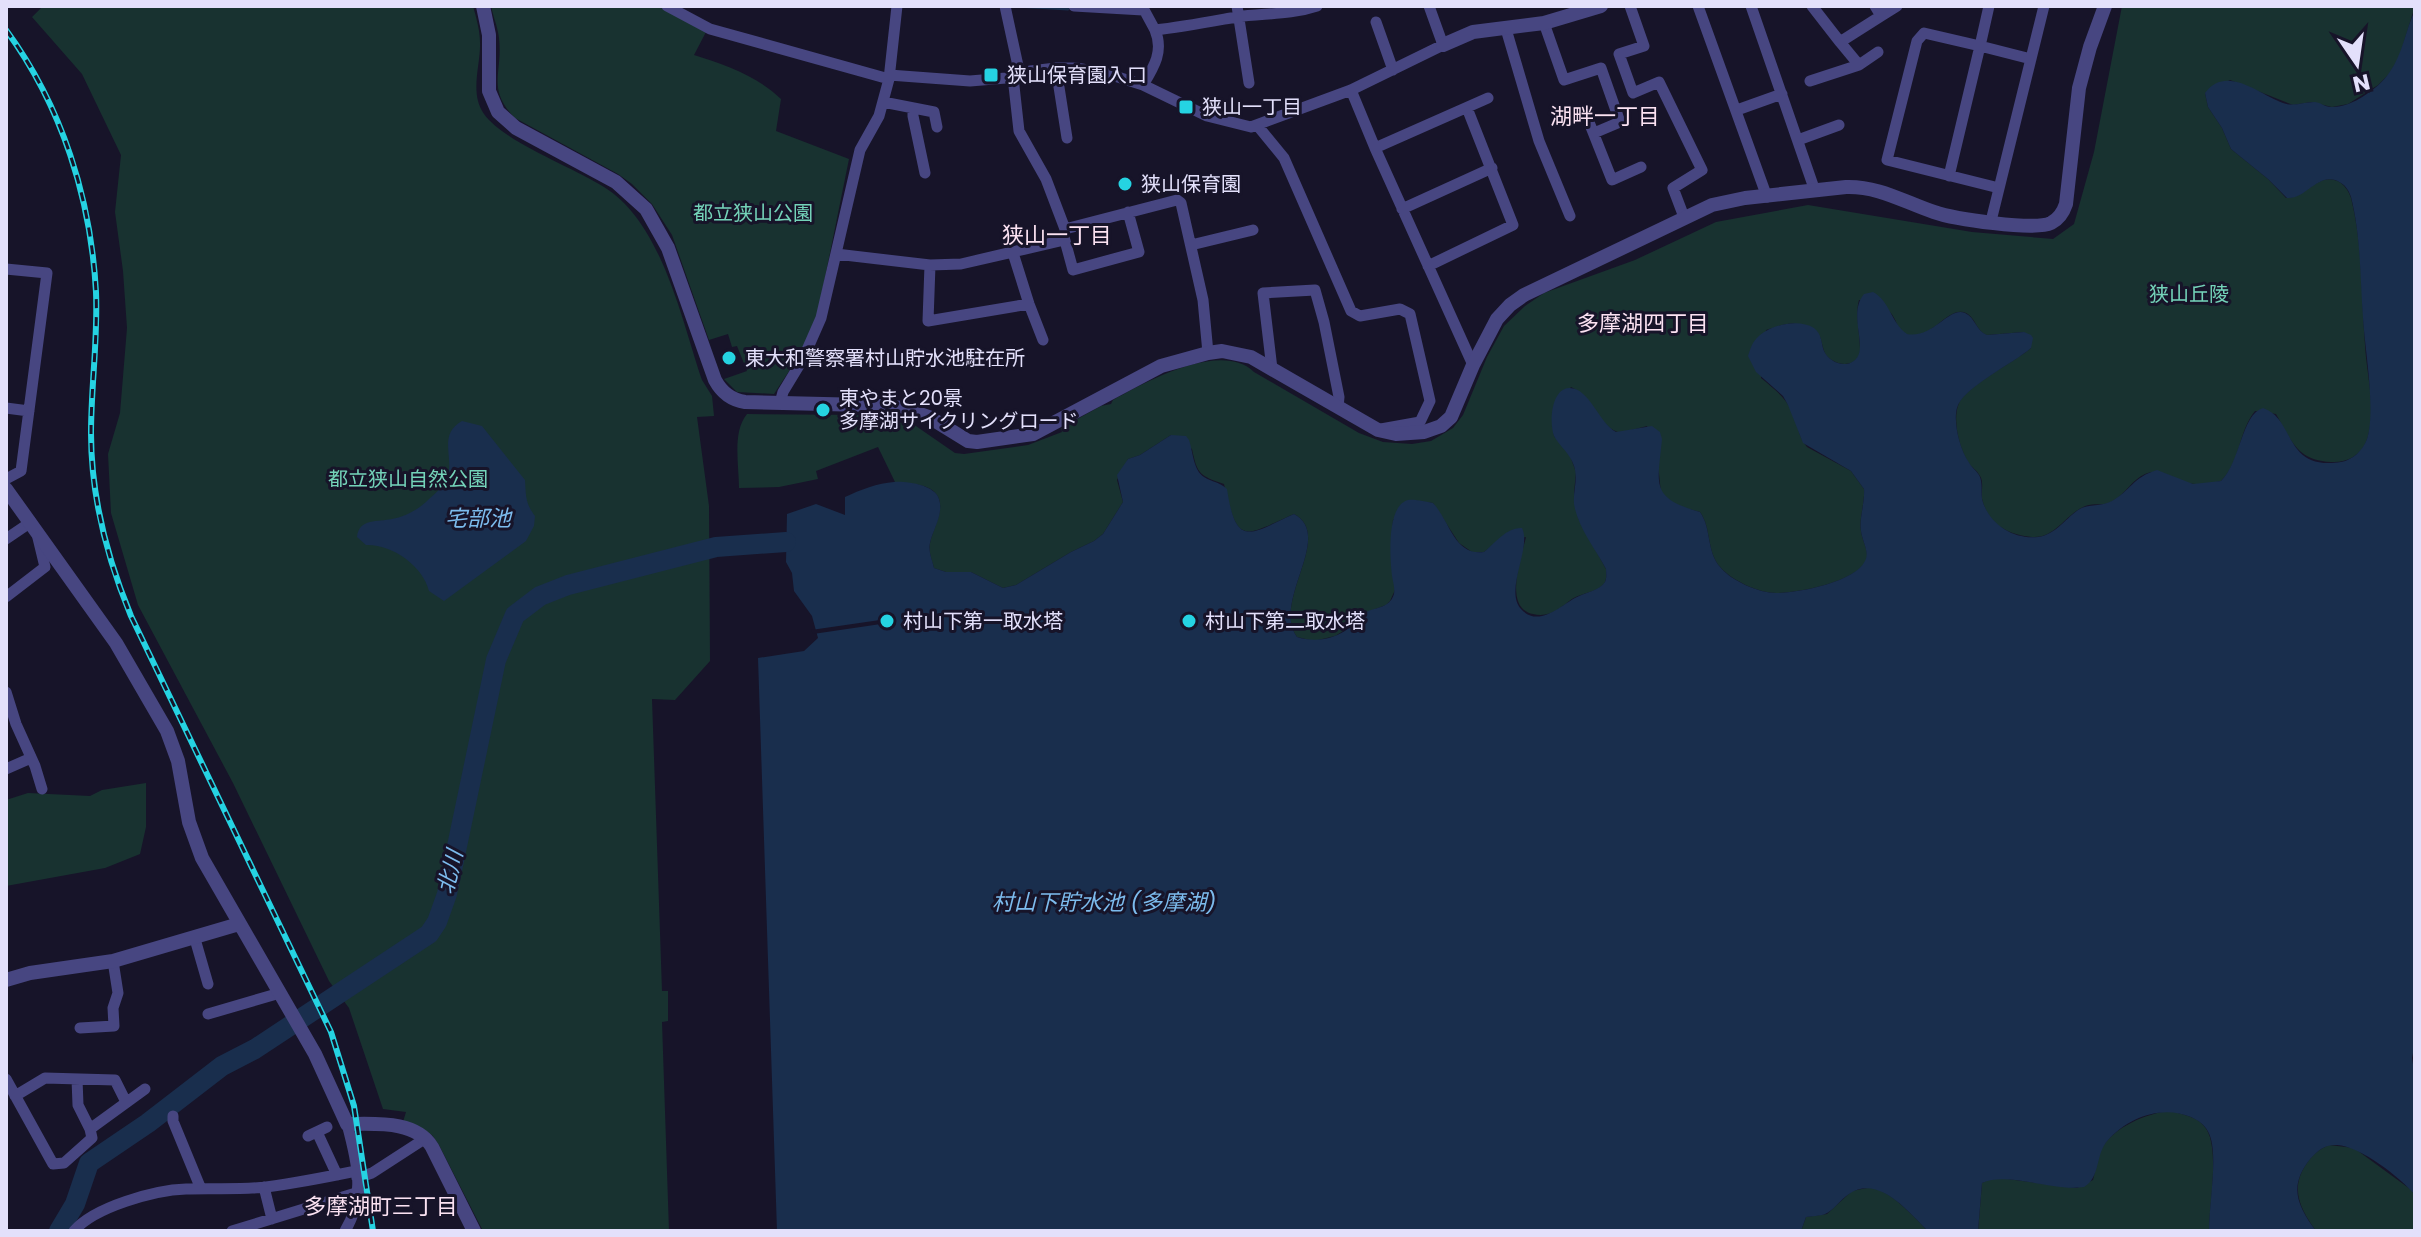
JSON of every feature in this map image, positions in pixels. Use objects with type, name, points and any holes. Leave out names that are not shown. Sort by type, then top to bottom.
[{"type":"street","points":[[483,6],[489,35],[489,91],[498,112],[516,128],[604,175],[636,199],[653,219],[668,248],[722,391],[741,402],[903,408],[929,417],[968,441],[1003,440],[1033,434],[1161,366],[1222,351],[1242,354],[1272,369],[1378,430],[1408,434],[1424,432],[1441,426],[1454,412],[1473,365],[1497,319],[1517,299],[1684,217],[1726,202],[1865,187],[1885,191],[1936,213],[2047,225],[2064,211],[2067,201],[2079,88],[2105,6]]},
{"type":"street","points":[[667,6],[710,29],[889,77],[970,81],[1056,68],[1076,68],[1143,85],[1207,116],[1245,126],[1257,125],[1351,90],[1473,32],[1544,23],[1601,6]]},
{"type":"street","points":[[780,403],[821,318],[860,150],[879,116],[883,102],[897,6]]},
{"type":"street","points":[[1074,6],[1142,8],[1159,39],[1158,59],[1143,85]]},
{"type":"street","points":[[1155,30],[1195,26],[1237,11],[1317,6]]},
{"type":"street","points":[[1429,6],[1443,45]]},
{"type":"street","points":[[1630,6],[1644,46],[1619,54],[1633,93],[1659,82],[1702,170],[1673,188],[1684,217]]},
{"type":"street","points":[[1698,6],[1767,197]]},
{"type":"street","points":[[1812,6],[1859,65]]},
{"type":"street","points":[[1840,42],[1878,11],[1897,6]]},
{"type":"street","points":[[1949,176],[1989,6]]},
{"type":"street","points":[[1991,221],[2044,6]]},
{"type":"street","points":[[1755,7],[1815,191]]},
{"type":"street","points":[[1005,8],[1016,76],[1019,131],[1046,179],[1073,270],[1139,252],[1128,212]]},
{"type":"street","points":[[1237,11],[1249,83]]},
{"type":"street","points":[[1376,22],[1393,70]]},
{"type":"street","points":[[1544,23],[1564,80],[1601,68],[1620,122],[1594,133]]},
{"type":"street","points":[[1506,29],[1539,141],[1570,216]]},
{"type":"street","points":[[1999,188],[1887,160],[1917,41],[1924,33],[2031,59]]},
{"type":"street","points":[[1810,81],[1859,65],[1878,52]]},
{"type":"street","points":[[1056,68],[1067,138]]},
{"type":"street","points":[[1351,90],[1473,365]]},
{"type":"street","points":[[1737,110],[1782,94]]},
{"type":"street","points":[[1375,148],[1488,98]]},
{"type":"street","points":[[883,102],[934,112],[937,127]]},
{"type":"street","points":[[913,108],[925,173]]},
{"type":"street","points":[[1428,266],[1513,225],[1467,108]]},
{"type":"street","points":[[1587,117],[1612,180],[1641,167]]},
{"type":"street","points":[[1257,125],[1284,158],[1351,311],[1360,316],[1400,309],[1410,314],[1430,401],[1420,422],[1378,430]]},
{"type":"street","points":[[1798,140],[1839,125]]},
{"type":"street","points":[[1402,209],[1492,168]]},
{"type":"street","points":[[836,254],[930,265],[977,262],[1054,243],[1064,233],[1177,200],[1181,203],[1203,300],[1208,353]]},
{"type":"street","points":[[1191,245],[1253,230]]},
{"type":"street","points":[[1013,253],[1043,340]]},
{"type":"street","points":[[930,265],[928,321],[1029,304]]},
{"type":"street","points":[[6,269],[47,273],[21,471],[6,479]]},
{"type":"street","points":[[1272,369],[1263,293],[1315,290],[1339,397],[1338,407]]},
{"type":"street","points":[[6,408],[29,411]]},
{"type":"street","points":[[9,499],[40,534],[116,643],[167,731],[178,761],[194,838],[202,858],[303,1032],[347,1124],[359,1192],[355,1214],[345,1231]]},
{"type":"street","points":[[6,539],[31,522]]},
{"type":"street","points":[[6,597],[45,567],[37,537],[40,534]]},
{"type":"street","points":[[6,692],[42,789]]},
{"type":"street","points":[[6,769],[31,758]]},
{"type":"street","points":[[6,980],[30,973],[113,961],[239,924]]},
{"type":"street","points":[[195,939],[208,984]]},
{"type":"street","points":[[80,1028],[114,1026],[113,1008],[118,993],[113,961]]},
{"type":"street","points":[[208,1014],[228,1013],[280,993]]},
{"type":"street","points":[[77,1079],[78,1105],[92,1138],[64,1163],[53,1164],[9,1088],[45,1078],[115,1080],[126,1102]]},
{"type":"street","points":[[90,1129],[145,1089]]},
{"type":"street","points":[[173,1116],[201,1189]]},
{"type":"street","points":[[347,1124],[405,1128],[426,1138],[474,1231]]},
{"type":"street","points":[[317,1131],[337,1175]]},
{"type":"street","points":[[74,1231],[83,1220],[161,1192],[264,1187],[337,1175],[372,1173],[426,1138]]},
{"type":"street","points":[[264,1187],[272,1219]]},
{"type":"street","points":[[232,1231],[359,1192]]},
{"type":"green space","name":"都立狭山自然公園","points":[[43,6],[473,6],[480,37],[477,97],[484,114],[523,144],[604,187],[624,203],[655,248],[677,301],[702,380],[712,396],[714,416],[697,417],[709,506],[710,661],[675,700],[652,699],[662,991],[668,991],[668,1021],[662,1022],[669,1231],[483,1231],[432,1135],[403,1122],[406,1112],[383,1109],[349,1008],[329,981],[233,783],[138,605],[111,513],[108,454],[120,413],[127,328],[115,212],[121,155],[82,74],[32,17]]},
{"type":"green space","name":"都立狭山公園","points":[[491,6],[659,6],[706,32],[694,55],[751,78],[781,99],[776,131],[849,159],[817,317],[799,356],[774,394],[737,392],[724,379],[747,371],[737,346],[732,347],[728,334],[709,340],[672,235],[652,204],[618,174],[515,118],[506,107],[498,89],[499,38]]},
{"type":"green space","name":"狭山丘陵","points":[[2122,6],[2415,6],[2399,58],[2389,74],[2348,104],[2332,107],[2311,102],[2293,105],[2230,80],[2205,93],[2208,107],[2231,149],[2286,198],[2326,179],[2341,183],[2350,196],[2360,253],[2371,410],[2366,442],[2352,458],[2337,462],[2310,458],[2296,447],[2276,414],[2255,411],[2245,428],[2232,465],[2221,481],[2194,484],[2161,472],[2151,472],[2136,480],[2113,501],[2089,505],[2074,512],[2048,534],[2032,537],[2015,534],[2000,527],[1985,508],[1981,478],[1962,449],[1956,417],[1964,396],[2031,348],[2024,332],[1987,335],[1980,331],[1969,315],[1959,312],[1925,333],[1909,335],[1902,331],[1886,309],[1859,300],[1860,352],[1851,363],[1837,363],[1829,358],[1820,337],[1800,325],[1789,324],[1766,330],[1761,378],[1789,406],[1807,447],[1851,471],[1864,489],[1861,526],[1866,561],[1850,575],[1798,591],[1776,593],[1754,589],[1726,573],[1713,555],[1700,512],[1677,506],[1661,493],[1647,426],[1620,433],[1612,429],[1571,387],[1552,415],[1554,436],[1569,453],[1576,472],[1574,493],[1578,518],[1606,569],[1606,577],[1599,588],[1545,615],[1524,610],[1516,593],[1526,537],[1494,544],[1484,552],[1472,552],[1459,543],[1433,503],[1410,500],[1393,520],[1391,549],[1395,590],[1390,601],[1362,614],[1353,625],[1335,636],[1314,641],[1297,637],[1291,622],[1291,606],[1306,553],[1308,537],[1305,524],[1294,514],[1263,528],[1245,531],[1234,518],[1224,484],[1201,473],[1192,449],[1171,435],[1128,459],[1117,480],[1123,502],[1103,534],[1016,585],[1003,588],[971,572],[946,572],[934,568],[930,546],[940,508],[937,495],[924,486],[895,482],[878,447],[816,471],[818,479],[779,487],[739,488],[738,439],[747,414],[864,415],[913,424],[955,453],[964,454],[1028,445],[1062,432],[1061,428],[1163,375],[1204,362],[1223,360],[1240,363],[1359,433],[1383,442],[1412,444],[1431,441],[1453,428],[1463,415],[1487,357],[1504,326],[1525,306],[1544,293],[1635,260],[1716,222],[1808,205],[1972,232],[2053,239],[2074,224],[2094,152]]},
{"type":"green space","points":[[146,783],[146,827],[140,854],[105,868],[6,886],[6,800],[28,793],[90,796],[102,790]]},
{"type":"green space","points":[[2170,1111],[2197,1120],[2209,1135],[2213,1176],[2209,1231],[1978,1231],[1982,1183],[2000,1178],[2077,1188],[2093,1180],[2100,1152],[2114,1134],[2142,1118]]},
{"type":"green space","points":[[2329,1145],[2354,1148],[2410,1189],[2415,1195],[2415,1231],[2316,1231],[2299,1200],[2298,1183],[2310,1159]]},
{"type":"green space","points":[[1872,1187],[1895,1200],[1928,1231],[1801,1231],[1806,1217],[1827,1214],[1852,1191]]},
{"type":"water","name":"村山下貯水池 (多摩湖)","points":[[2415,10],[2415,1043],[2412,1058],[2415,1076],[2415,1195],[2368,1157],[2346,1147],[2329,1145],[2311,1158],[2297,1187],[2300,1204],[2316,1231],[2209,1231],[2213,1159],[2210,1135],[2195,1119],[2169,1112],[2146,1115],[2116,1132],[2104,1146],[2096,1171],[2084,1187],[2059,1187],[2005,1179],[1982,1183],[1978,1231],[1928,1231],[1892,1198],[1882,1192],[1860,1189],[1825,1214],[1806,1217],[1801,1231],[777,1231],[758,658],[804,651],[818,638],[812,616],[794,591],[792,573],[786,562],[787,514],[816,504],[845,515],[845,497],[857,492],[888,483],[920,485],[932,490],[939,499],[939,516],[930,546],[934,568],[946,572],[971,572],[1003,588],[1016,585],[1103,534],[1123,502],[1117,475],[1128,459],[1171,435],[1186,436],[1200,474],[1227,489],[1235,521],[1241,529],[1256,531],[1294,514],[1305,524],[1308,537],[1306,553],[1291,606],[1291,622],[1297,637],[1318,640],[1332,637],[1350,627],[1363,614],[1389,603],[1394,592],[1391,557],[1393,522],[1401,504],[1408,500],[1433,503],[1459,543],[1474,552],[1484,552],[1507,533],[1522,528],[1524,546],[1516,580],[1517,601],[1528,615],[1543,616],[1600,587],[1606,577],[1606,569],[1577,517],[1574,466],[1552,430],[1555,400],[1558,394],[1569,388],[1582,393],[1616,432],[1652,426],[1660,432],[1660,487],[1672,501],[1700,512],[1713,555],[1726,573],[1762,591],[1786,592],[1811,588],[1850,575],[1865,561],[1861,526],[1864,489],[1851,471],[1803,443],[1783,396],[1756,372],[1748,356],[1761,334],[1792,323],[1817,330],[1824,351],[1830,358],[1842,364],[1851,363],[1859,355],[1859,302],[1864,294],[1873,292],[1907,334],[1925,332],[1959,312],[1968,315],[1987,335],[2024,332],[2033,338],[2031,348],[1968,392],[1956,414],[1960,443],[1980,478],[1985,508],[1996,522],[2011,533],[2044,536],[2078,510],[2112,501],[2142,476],[2157,470],[2193,484],[2221,481],[2233,462],[2250,420],[2263,408],[2281,422],[2300,452],[2309,459],[2322,463],[2345,461],[2357,454],[2365,443],[2370,412],[2358,242],[2350,195],[2341,183],[2326,180],[2301,195],[2287,198],[2231,149],[2208,107],[2205,93],[2213,85],[2233,81],[2287,104],[2314,102],[2331,107],[2355,101],[2371,91],[2389,73],[2398,58]]},
{"type":"water","name":"宅部池","points":[[462,421],[482,426],[525,480],[528,503],[535,516],[534,526],[526,541],[444,601],[429,591],[420,573],[405,558],[386,548],[366,545],[357,537],[365,524],[410,513],[441,488],[449,470],[450,433]]},
{"type":"pier","points":[[880,620],[881,624],[813,634],[811,630]]},
{"type":"waterway","points":[[1014,6],[1068,9]]},
{"type":"waterway","name":"北川","points":[[59,1231],[75,1204],[89,1163],[148,1123],[222,1066],[255,1049],[429,934],[447,894],[496,660],[515,615],[540,596],[568,585],[716,547],[786,542]]},
{"type":"railway","points":[[6,30],[26,59],[58,122],[88,223],[96,292],[92,457],[97,503],[115,572],[131,616],[331,1032],[354,1106],[373,1231]]},
{"type":"place","name":"狭山保育園入口","points":[[991,75]]},
{"type":"place","name":"狭山一丁目","points":[[1186,107]]},
{"type":"place","name":"狭山保育園","points":[[1125,184]]},
{"type":"place","name":"東大和警察署村山貯水池駐在所","points":[[729,358]]},
{"type":"place","name":"東やまと20景 多摩湖サイクリングロード","points":[[823,410]]},
{"type":"place","name":"村山下第一取水塔","points":[[887,621]]},
{"type":"place","name":"村山下第二取水塔","points":[[1189,621]]},
{"type":"district","name":"湖畔一丁目","points":[[1605,116]]},
{"type":"district","name":"狭山一丁目","points":[[1057,235]]},
{"type":"district","name":"多摩湖四丁目","points":[[1643,323]]},
{"type":"district","name":"多摩湖町三丁目","points":[[381,1206]]}]
